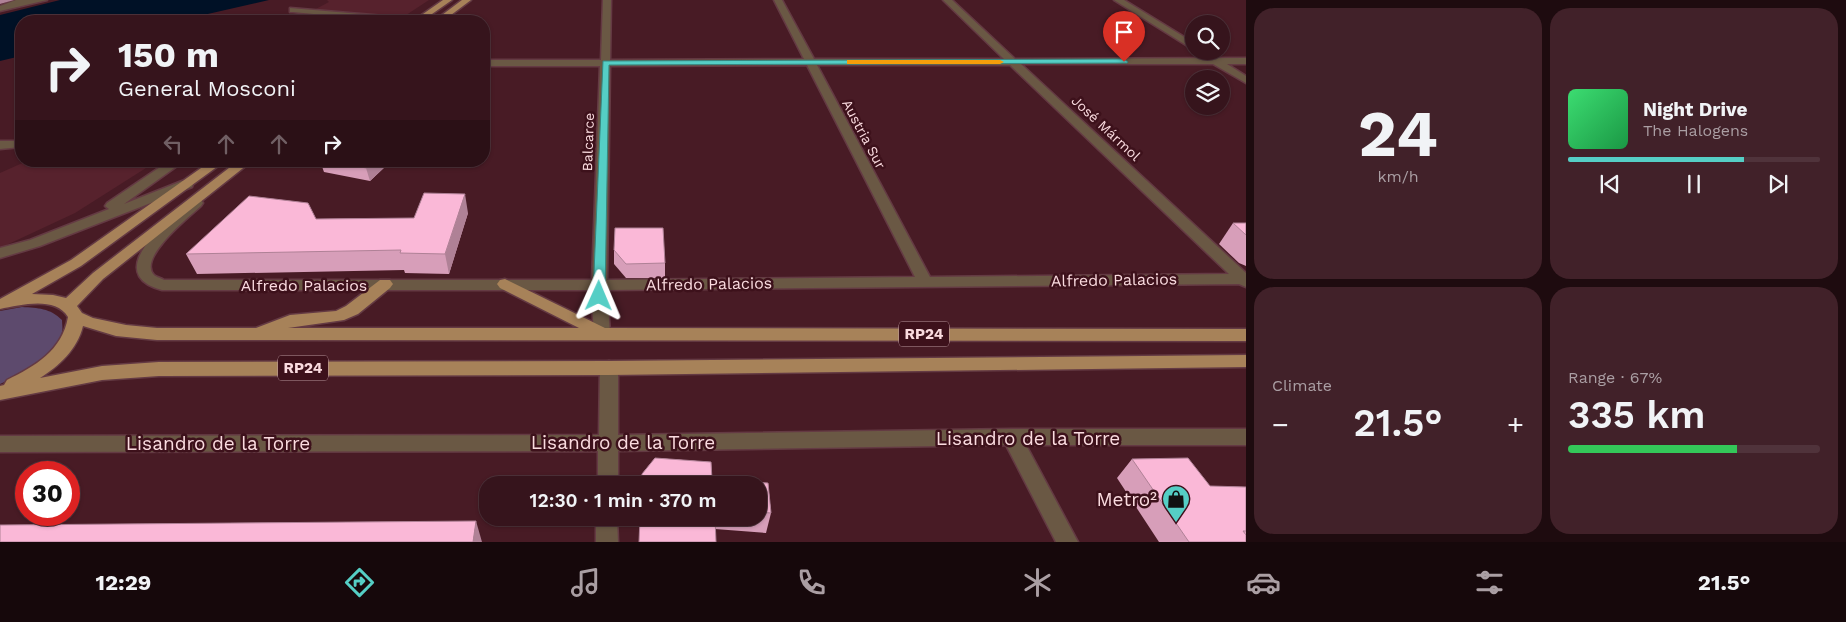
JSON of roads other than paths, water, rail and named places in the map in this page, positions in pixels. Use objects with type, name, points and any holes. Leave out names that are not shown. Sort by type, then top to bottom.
[{"type":"main road","points":[[426,15],[448,0]]},
{"type":"main road","points":[[447,15],[468,0]]},
{"type":"main road","points":[[1,304],[76,263],[211,167]]},
{"type":"main road","points":[[72,311],[98,276],[238,167]]},
{"type":"main road","points":[[256,335],[290,321],[338,316],[352,310],[385,284]]},
{"type":"main road","points":[[505,284],[602,333]]},
{"type":"main road","name":"RP24","points":[[1,304],[48,299],[72,311],[124,331],[157,334],[1246,335]]},
{"type":"main road","name":"RP24","points":[[0,393],[47,365],[65,347],[75,331],[72,311]]},
{"type":"main road","name":"RP24","points":[[0,393],[102,373],[160,369],[609,368],[1246,361]]},
{"type":"street","points":[[22,0],[0,9],[43,0]]},
{"type":"street","name":"Balcarce","points":[[602,333],[599,285],[607,0]]},
{"type":"street","name":"Austria Sur","points":[[778,0],[925,282]]},
{"type":"street","name":"José Mármol","points":[[948,0],[1245,280]]},
{"type":"street","points":[[1118,0],[1185,41]]},
{"type":"street","points":[[293,10],[345,15]]},
{"type":"street","points":[[1216,61],[1246,80]]},
{"type":"street","points":[[490,63],[1246,61]]},
{"type":"street","points":[[0,145],[15,144]]},
{"type":"street","points":[[93,220],[169,167]]},
{"type":"street","points":[[0,253],[35,243],[189,183]]},
{"type":"street","name":"Alfredo Palacios","points":[[214,186],[150,248],[143,258],[144,273],[152,282],[162,285],[599,285],[1245,280]]},
{"type":"street","points":[[93,220],[109,221],[114,224],[116,229],[111,239]]},
{"type":"street","points":[[608,476],[609,368]]},
{"type":"street","name":"Lisandro de la Torre","points":[[0,444],[608,443],[1246,437]]},
{"type":"street","points":[[1012,438],[1067,542]]},
{"type":"street","points":[[607,526],[607,542]]},
{"type":"water","points":[[60,0],[269,0],[203,15],[15,15],[15,57],[0,61],[0,15]]},
{"type":"place","name":"Metro²","points":[[1176,523]]}]
